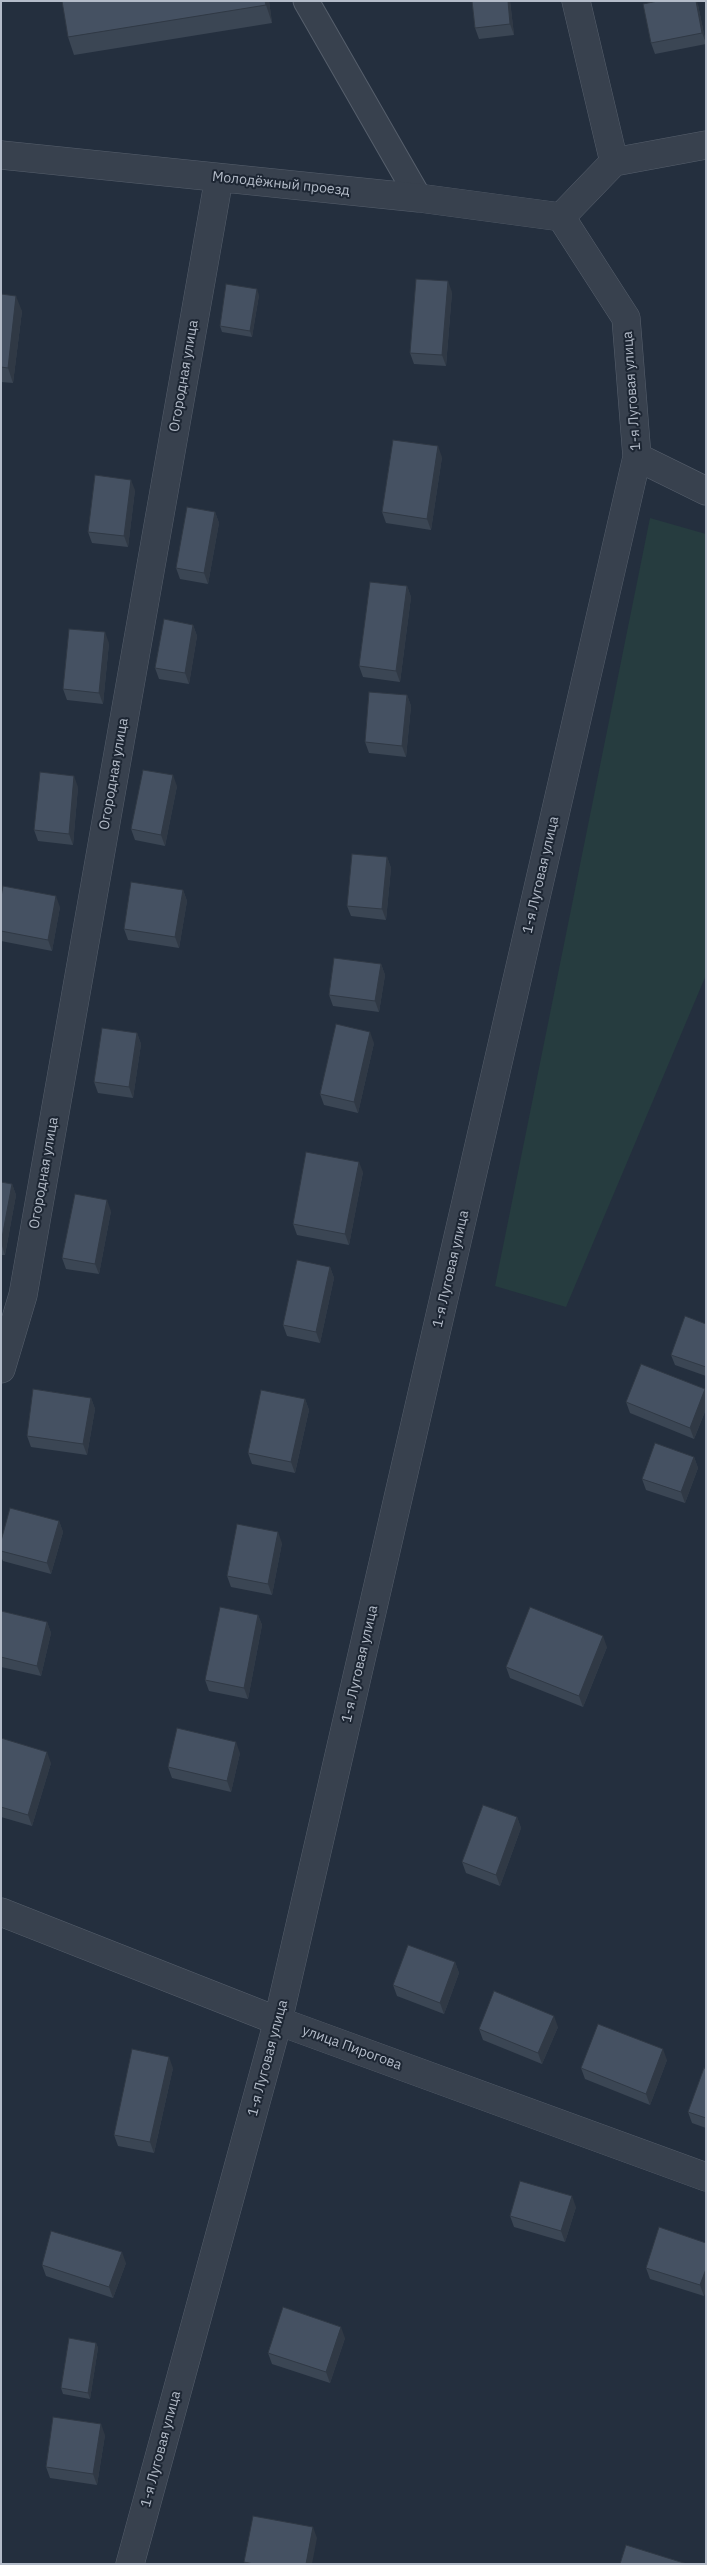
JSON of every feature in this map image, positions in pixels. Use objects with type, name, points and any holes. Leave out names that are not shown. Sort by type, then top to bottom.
[{"type":"street","points":[[306,1],[419,198]]},
{"type":"street","points":[[576,1],[614,162]]},
{"type":"street","points":[[561,218],[614,162],[706,145]]},
{"type":"street","name":"Молодёжный проезд","points":[[1,155],[419,198],[561,218]]},
{"type":"street","name":"Огородная улица","points":[[1,1369],[23,1295],[219,178]]},
{"type":"street","name":"1-я Луговая улица","points":[[130,2564],[278,2021],[637,457],[626,318],[561,218]]},
{"type":"street","points":[[637,457],[706,491]]},
{"type":"street","name":"улица Пирогова","points":[[1,1912],[278,2021],[706,2177]]},
{"type":"green space","points":[[650,518],[706,534],[706,975],[566,1307],[495,1286]]},
{"type":"building","points":[[62,1],[265,1],[266,5],[68,37]]},
{"type":"building","points":[[472,1],[508,1],[510,24],[475,28]]},
{"type":"building","points":[[658,1],[696,1],[702,33],[651,43],[643,4]]},
{"type":"building","points":[[416,279],[448,281],[442,355],[410,353]]},
{"type":"building","points":[[226,284],[257,289],[250,331],[220,326]]},
{"type":"building","points":[[1,294],[16,296],[8,368],[1,367]]},
{"type":"building","points":[[393,440],[438,446],[427,519],[382,512]]},
{"type":"building","points":[[95,475],[131,480],[124,536],[88,532]]},
{"type":"building","points":[[187,507],[215,512],[204,573],[176,568]]},
{"type":"building","points":[[370,582],[407,586],[396,671],[359,666]]},
{"type":"building","points":[[164,619],[193,625],[185,673],[155,668]]},
{"type":"building","points":[[69,629],[105,632],[99,693],[63,689]]},
{"type":"building","points":[[369,692],[407,695],[402,746],[365,742]]},
{"type":"building","points":[[143,770],[173,775],[161,835],[131,829]]},
{"type":"building","points":[[40,772],[74,776],[69,834],[34,830]]},
{"type":"building","points":[[352,854],[387,857],[382,909],[347,906]]},
{"type":"building","points":[[131,882],[183,890],[175,937],[124,929]]},
{"type":"building","points":[[3,886],[56,896],[48,940],[1,931],[1,897]]},
{"type":"building","points":[[334,958],[381,964],[375,1001],[329,995]]},
{"type":"building","points":[[336,1024],[370,1032],[354,1102],[320,1094]]},
{"type":"building","points":[[102,1028],[137,1033],[129,1087],[94,1082]]},
{"type":"building","points":[[306,1152],[359,1162],[345,1234],[293,1224]]},
{"type":"building","points":[[1,1182],[12,1184],[1,1243]]},
{"type":"building","points":[[75,1194],[107,1200],[95,1264],[62,1258]]},
{"type":"building","points":[[297,1260],[330,1267],[316,1332],[283,1325]]},
{"type":"building","points":[[685,1316],[706,1324],[706,1367],[671,1355]]},
{"type":"building","points":[[641,1364],[705,1389],[690,1428],[626,1402]]},
{"type":"building","points":[[33,1389],[91,1398],[83,1444],[27,1436]]},
{"type":"building","points":[[261,1390],[305,1399],[291,1462],[248,1453]]},
{"type":"building","points":[[655,1443],[694,1457],[681,1492],[642,1479]]},
{"type":"building","points":[[10,1508],[59,1521],[47,1563],[1,1551],[1,1541]]},
{"type":"building","points":[[237,1524],[278,1532],[268,1584],[227,1576]]},
{"type":"building","points":[[220,1607],[258,1615],[244,1688],[205,1680]]},
{"type":"building","points":[[530,1607],[603,1636],[579,1696],[506,1667]]},
{"type":"building","points":[[1,1611],[47,1622],[37,1666],[1,1657]]},
{"type":"building","points":[[177,1728],[236,1742],[227,1781],[168,1767]]},
{"type":"building","points":[[1,1738],[47,1752],[28,1815],[1,1807]]},
{"type":"building","points":[[483,1805],[517,1817],[496,1875],[462,1862]]},
{"type":"building","points":[[408,1945],[455,1962],[440,2003],[393,1985]]},
{"type":"building","points":[[494,1991],[554,2016],[538,2053],[479,2029]]},
{"type":"building","points":[[598,2024],[663,2049],[646,2094],[581,2068]]},
{"type":"building","points":[[132,2049],[169,2057],[150,2142],[114,2135]]},
{"type":"building","points":[[704,2068],[706,2069],[706,2118],[688,2112]]},
{"type":"building","points":[[520,2181],[572,2196],[561,2231],[510,2216]]},
{"type":"building","points":[[659,2227],[706,2243],[706,2269],[700,2285],[646,2268]]},
{"type":"building","points":[[51,2231],[122,2252],[109,2287],[42,2265]]},
{"type":"building","points":[[283,2307],[341,2327],[326,2372],[268,2353]]},
{"type":"building","points":[[69,2338],[96,2343],[88,2393],[61,2388]]},
{"type":"building","points":[[53,2417],[101,2424],[93,2474],[46,2467]]},
{"type":"building","points":[[253,2516],[313,2527],[306,2564],[254,2564],[244,2562]]},
{"type":"building","points":[[626,2545],[687,2564],[620,2564]]}]
